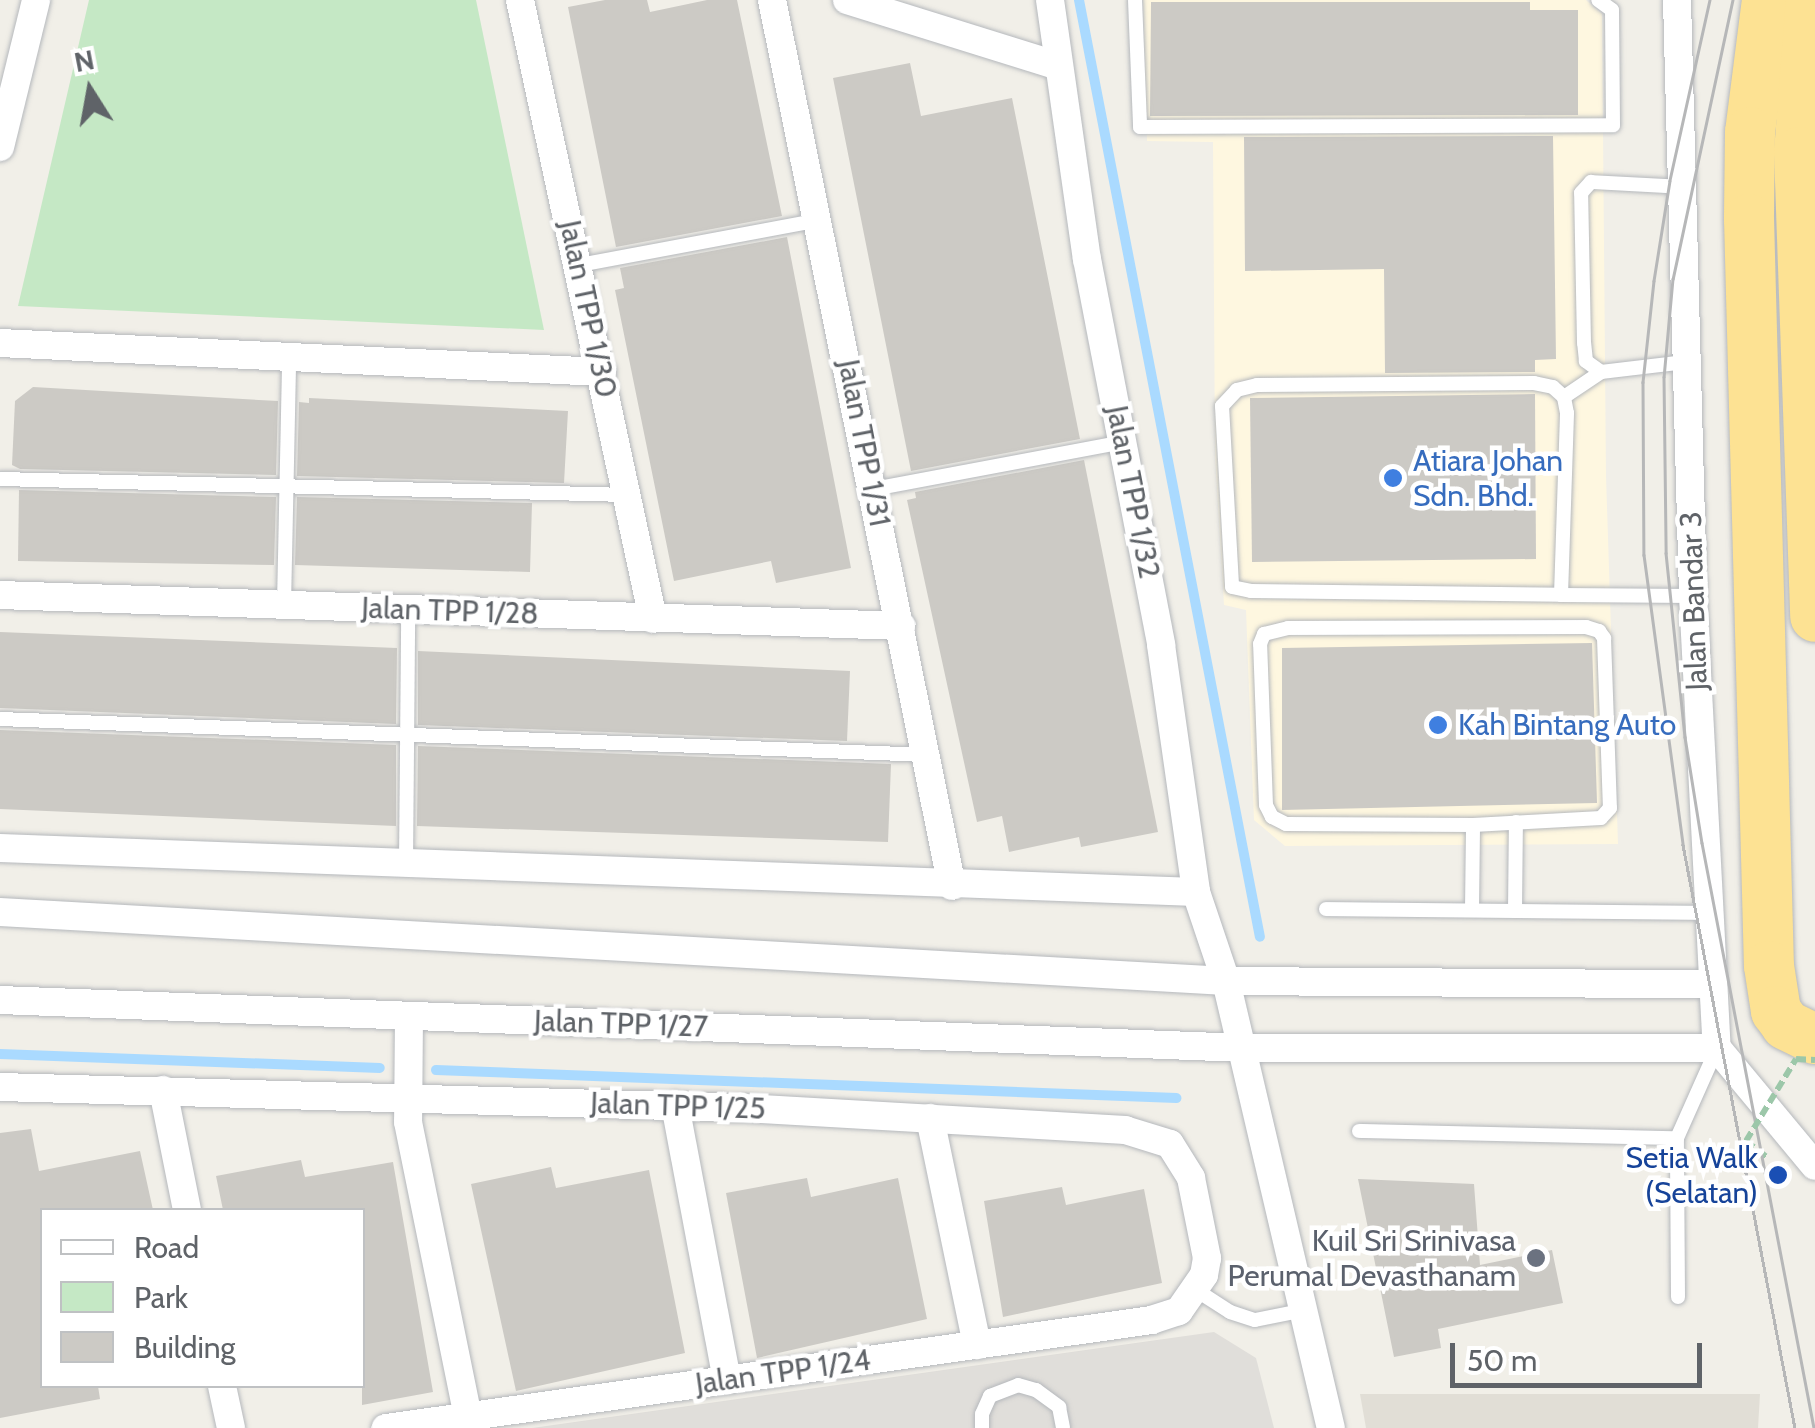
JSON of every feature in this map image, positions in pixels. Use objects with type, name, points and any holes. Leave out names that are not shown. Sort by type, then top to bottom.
[{"type":"highway","points":[[1768,0],[1758,57],[1749,219],[1771,995],[1786,1025],[1815,1039]]},
{"type":"highway","points":[[1811,0],[1799,166],[1815,617]]},
{"type":"street","points":[[0,148],[36,0]]},
{"type":"street","name":"Jalan TPP 1/30","points":[[520,0],[654,618]]},
{"type":"street","name":"Jalan TPP 1/31","points":[[772,0],[952,886]]},
{"type":"street","points":[[847,0],[1056,65]]},
{"type":"street","name":"Jalan TPP 1/32","points":[[1050,0],[1056,65],[1087,258],[1162,646],[1196,892],[1226,980],[1331,1428]]},
{"type":"street","name":"Jalan Bandar 3","points":[[1678,0],[1693,596],[1706,913],[1717,1048]]},
{"type":"street","points":[[0,343],[602,372]]},
{"type":"street","name":"Jalan TPP 1/28","points":[[0,595],[901,626]]},
{"type":"street","points":[[0,848],[1196,892]]},
{"type":"street","points":[[0,912],[1226,980],[1712,984]]},
{"type":"street","name":"Jalan TPP 1/27","points":[[0,1000],[1242,1048],[1717,1048]]},
{"type":"street","points":[[409,1016],[408,1096],[418,1180],[468,1417]]},
{"type":"street","points":[[1717,1048],[1815,1166]]},
{"type":"street","name":"Jalan TPP 1/25","points":[[0,1087],[674,1106],[1125,1130],[1170,1144],[1192,1178],[1207,1258],[1187,1300]]},
{"type":"street","points":[[162,1090],[187,1208]]},
{"type":"street","points":[[674,1106],[728,1380]]},
{"type":"street","points":[[930,1118],[977,1345]]},
{"type":"street","name":"Jalan TPP 1/24","points":[[386,1428],[1152,1320],[1187,1300]]},
{"type":"street","points":[[222,1388],[231,1428]]},
{"type":"lane","points":[[1135,0],[1140,127],[1613,126],[1612,10],[1598,0]]},
{"type":"lane","points":[[1601,372],[1586,361],[1584,344],[1581,193],[1591,182],[1682,187]]},
{"type":"lane","points":[[579,265],[819,220]]},
{"type":"lane","points":[[284,605],[289,357]]},
{"type":"lane","points":[[1564,397],[1601,372],[1686,362]]},
{"type":"lane","points":[[1561,595],[1564,397],[1553,386],[1534,383],[1256,386],[1237,390],[1222,406],[1232,586],[1251,592],[1561,595],[1693,596]]},
{"type":"lane","points":[[873,489],[1125,442]]},
{"type":"lane","points":[[0,479],[286,490],[627,495]]},
{"type":"lane","points":[[406,865],[408,610]]},
{"type":"lane","points":[[1586,627],[1599,631],[1604,638],[1610,808],[1590,822],[1516,822],[1286,824],[1272,818],[1266,805],[1260,644],[1264,634],[1288,628],[1586,627]]},
{"type":"lane","points":[[0,719],[406,738],[928,755]]},
{"type":"lane","points":[[1515,911],[1516,822]]},
{"type":"lane","points":[[1472,910],[1474,824]]},
{"type":"lane","points":[[1326,908],[1706,913]]},
{"type":"lane","points":[[1678,1297],[1677,1138],[1717,1048]]},
{"type":"lane","points":[[1359,1131],[1677,1138]]},
{"type":"lane","points":[[1187,1300],[1255,1320],[1305,1310]]},
{"type":"lane","points":[[982,1428],[982,1414],[990,1396],[1018,1385],[1036,1390],[1058,1407],[1063,1428]]},
{"type":"path","points":[[1767,1160],[1746,1142],[1796,1059],[1815,1060]]},
{"type":"shaded area","points":[[1143,0],[1586,0],[1602,14],[1606,476],[1618,844],[1285,846],[1254,820],[1246,610],[1224,605],[1215,456],[1213,142],[1147,141]]},
{"type":"shaded area","points":[[1214,1332],[1256,1358],[1274,1428],[532,1428]]},
{"type":"shaded area","points":[[1360,1394],[1760,1394],[1758,1428],[1366,1428]]},
{"type":"green space","points":[[89,0],[476,0],[544,330],[18,306]]},
{"type":"building","points":[[605,0],[647,0],[650,12],[707,0],[737,0],[782,216],[616,247],[568,7]]},
{"type":"building","points":[[1151,2],[1530,2],[1530,10],[1578,10],[1578,115],[1150,116]]},
{"type":"building","points":[[910,63],[921,116],[1012,98],[1080,439],[911,471],[833,78]]},
{"type":"building","points":[[1553,136],[1556,359],[1535,360],[1535,372],[1385,373],[1384,269],[1245,271],[1244,137]]},
{"type":"building","points":[[787,237],[851,568],[776,583],[771,561],[674,581],[615,290],[624,288],[620,268]]},
{"type":"building","points":[[33,387],[278,401],[276,475],[20,469],[12,465],[15,401]]},
{"type":"building","name":"Atiara Johan Sdn. Bhd.","points":[[1535,394],[1536,559],[1252,562],[1250,398]]},
{"type":"building","points":[[309,398],[568,411],[564,483],[297,476],[299,402],[309,403]]},
{"type":"building","points":[[1084,460],[1158,832],[1081,847],[1079,837],[1009,852],[1002,816],[977,822],[907,500],[916,498],[915,492]]},
{"type":"building","points":[[19,490],[276,497],[274,565],[18,561]]},
{"type":"building","points":[[297,497],[532,503],[530,572],[295,565]]},
{"type":"building","points":[[0,632],[397,648],[396,724],[0,708]]},
{"type":"building","name":"Kah Bintang Auto","points":[[1592,643],[1597,803],[1282,810],[1282,648]]},
{"type":"building","points":[[418,651],[850,671],[847,741],[418,725]]},
{"type":"building","points":[[0,730],[396,745],[396,826],[0,809]]},
{"type":"building","points":[[418,746],[891,764],[888,842],[417,826]]},
{"type":"building","points":[[31,1129],[39,1171],[140,1151],[153,1208],[40,1208],[40,1388],[98,1388],[100,1399],[0,1418],[0,1133]]},
{"type":"building","points":[[301,1160],[305,1177],[393,1162],[433,1392],[362,1405],[365,1208],[223,1208],[216,1176]]},
{"type":"building","points":[[551,1167],[556,1188],[649,1170],[685,1353],[516,1391],[471,1184]]},
{"type":"building","points":[[807,1178],[811,1197],[898,1178],[927,1319],[757,1358],[726,1193]]},
{"type":"building","points":[[1358,1179],[1474,1184],[1480,1265],[1552,1250],[1563,1303],[1438,1329],[1441,1348],[1394,1357]]},
{"type":"building","points":[[1062,1187],[1066,1205],[1144,1189],[1162,1283],[1003,1317],[984,1201]]},
{"type":"waterway","points":[[1079,0],[1260,937]]},
{"type":"waterway","points":[[0,1054],[380,1068]]},
{"type":"waterway","points":[[436,1070],[1176,1098]]},
{"type":"tram line","points":[[1710,0],[1670,181],[1654,281],[1643,382],[1644,555],[1683,845],[1795,1428]]},
{"type":"tram line","points":[[1733,0],[1673,279],[1664,377],[1666,553],[1685,737],[1702,843],[1814,1428]]},
{"type":"place","name":"Atiara Johan Sdn. Bhd.","points":[[1393,478]]},
{"type":"place","name":"Kah Bintang Auto","points":[[1438,725]]},
{"type":"place","name":"Setia Walk (Selatan)","points":[[1778,1175]]},
{"type":"place","name":"Kuil Sri Srinivasa Perumal Devasthanam","points":[[1536,1258]]}]
